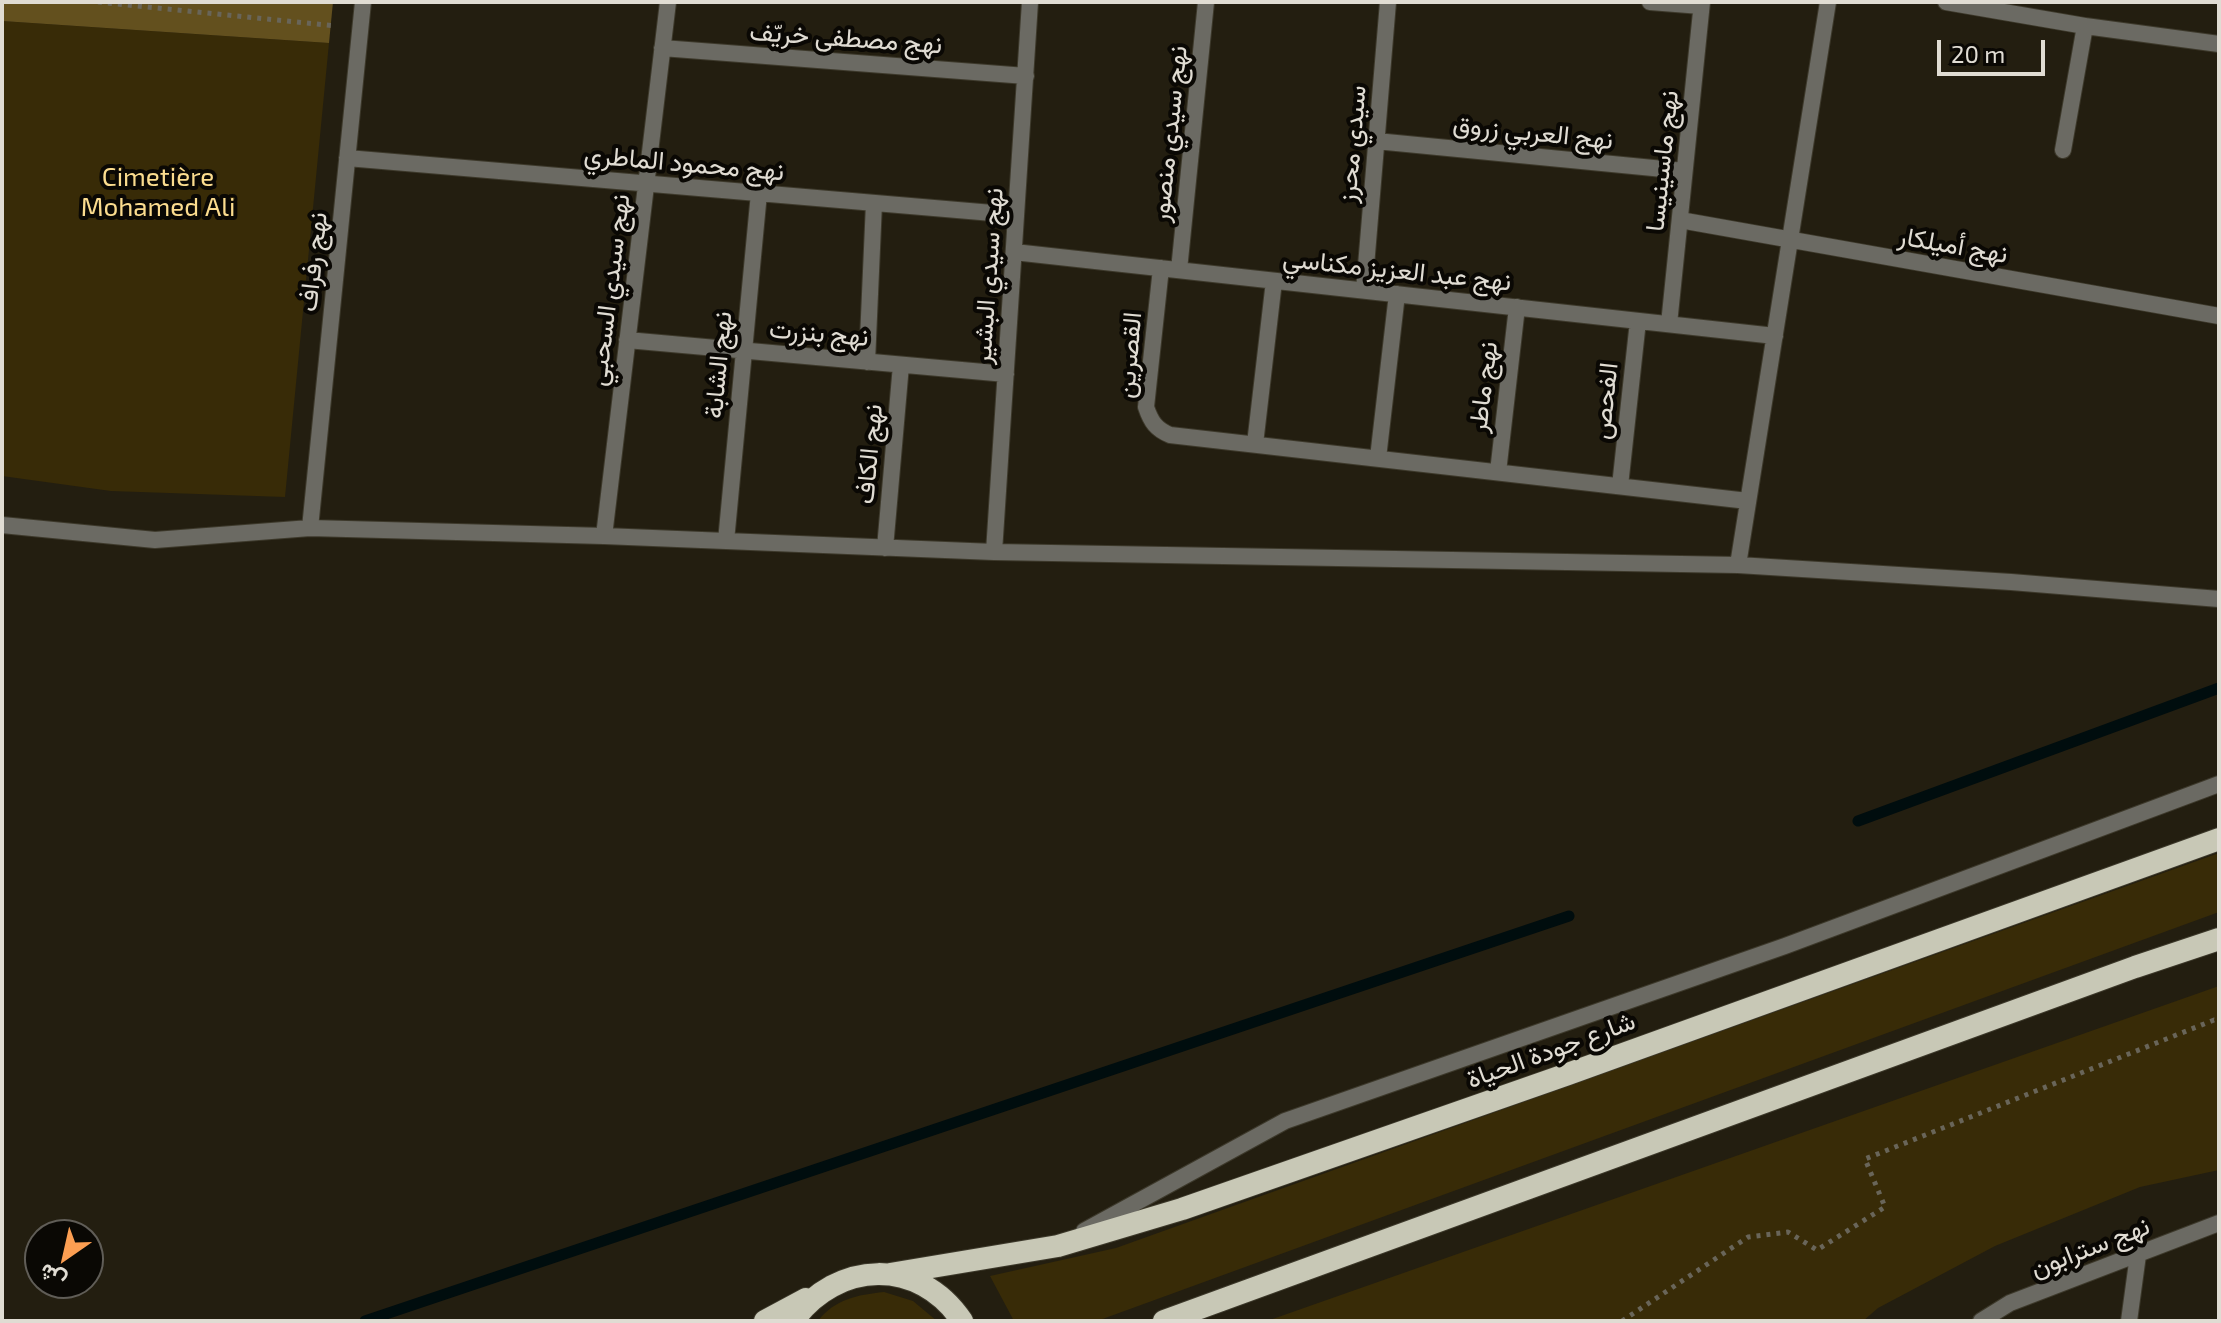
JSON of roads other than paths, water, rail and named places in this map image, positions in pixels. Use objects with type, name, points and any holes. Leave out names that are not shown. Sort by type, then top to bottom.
[{"type":"highway","name":"شارع جودة الحياة","points":[[765,1321],[839,1281],[864,1274],[890,1274],[1058,1246],[1182,1209],[2219,839]]},
{"type":"highway","points":[[1164,1321],[2219,939]]},
{"type":"highway","name":"شارع جودة الحياة","points":[[890,1274],[917,1282],[942,1297],[962,1321]]},
{"type":"highway","name":"شارع جودة الحياة","points":[[793,1321],[814,1296],[839,1281]]},
{"type":"street","name":"نهج رفراف","points":[[310,528],[363,2]]},
{"type":"street","name":"نهج سيدي السحبي","points":[[604,536],[668,2]]},
{"type":"street","name":"نهج سيدي البشير","points":[[994,552],[1030,2]]},
{"type":"street","name":"نهج سيدي منصور","points":[[1179,270],[1206,2]]},
{"type":"street","name":"سيدي محرز","points":[[1364,290],[1388,2]]},
{"type":"street","points":[[1650,2],[1702,4]]},
{"type":"street","points":[[1738,565],[1828,2]]},
{"type":"street","points":[[1946,2],[2085,26],[2219,44]]},
{"type":"street","name":"نهج ماسينيسا","points":[[1669,324],[1702,4]]},
{"type":"street","points":[[2063,150],[2085,26]]},
{"type":"street","name":"نهج مصطفى خريّف","points":[[662,48],[1026,76]]},
{"type":"street","name":"نهج العربي زروق","points":[[1376,141],[1684,171]]},
{"type":"street","name":"نهج محمود الماطري","points":[[347,158],[1016,215]]},
{"type":"street","name":"نهج الشابة","points":[[726,541],[759,193]]},
{"type":"street","points":[[867,362],[874,203]]},
{"type":"street","name":"نهج أميلكار","points":[[1680,220],[2219,316]]},
{"type":"street","name":"نهج عبد العزيز مكناسي","points":[[1014,252],[1775,336]]},
{"type":"street","name":"القصرين","points":[[1161,268],[1146,407],[1150,419],[1158,430],[1170,435],[1255,444]]},
{"type":"street","points":[[1274,281],[1255,444],[1748,501]]},
{"type":"street","points":[[1378,458],[1397,294]]},
{"type":"street","name":"نهج ماطر","points":[[1498,472],[1517,307]]},
{"type":"street","name":"الفحص","points":[[1620,486],[1638,321]]},
{"type":"street","name":"نهج بنزرت","points":[[627,340],[1006,374]]},
{"type":"street","name":"نهج الكاف","points":[[885,548],[901,365]]},
{"type":"street","points":[[2,525],[155,540],[310,528],[994,552],[1738,565],[2219,599]]},
{"type":"street","points":[[1058,1246],[1285,1121],[1785,946],[2219,784]]},
{"type":"street","name":"نهج سترابون","points":[[1981,1321],[2010,1303],[2219,1223]]},
{"type":"street","points":[[2129,1321],[2138,1255]]},
{"type":"waterway","points":[[1858,821],[2219,688]]},
{"type":"waterway","points":[[365,1321],[1569,916]]},
{"type":"park label","name":"Cimetière Mohamed Ali","points":[[158,192]]}]
